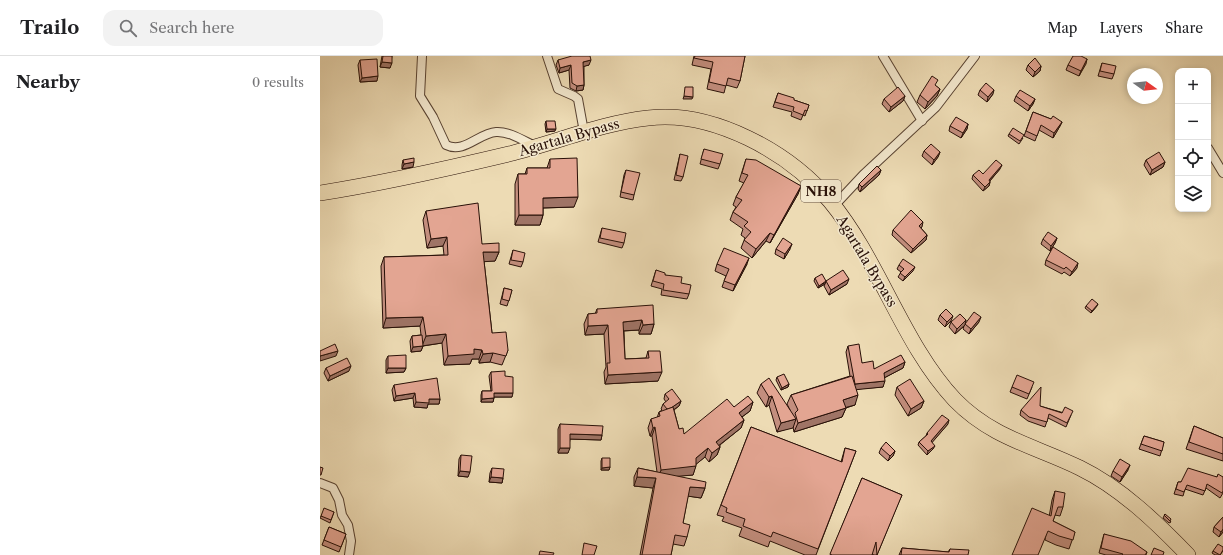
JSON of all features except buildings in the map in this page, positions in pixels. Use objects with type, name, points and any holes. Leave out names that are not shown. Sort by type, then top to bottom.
[{"type":"highway","name":"Agartala Bypass","points":[[320,193],[419,174],[536,146],[584,132],[647,118],[666,116],[703,122],[747,139],[782,156],[800,170],[834,206],[863,251],[929,367],[955,399],[971,415],[1006,438],[1082,469],[1098,479],[1136,508],[1188,555]]},
{"type":"street","points":[[422,56],[420,96],[433,117],[446,145],[454,148],[464,146],[496,132],[508,134],[536,146]]},
{"type":"street","points":[[547,56],[558,89],[578,99],[584,132]]},
{"type":"street","points":[[883,56],[922,121]]},
{"type":"street","points":[[834,206],[863,175],[936,107],[975,56]]},
{"type":"street","points":[[1211,153],[1223,172]]},
{"type":"street","points":[[320,483],[333,488],[338,497],[342,515],[348,525],[351,541],[349,555]]}]
